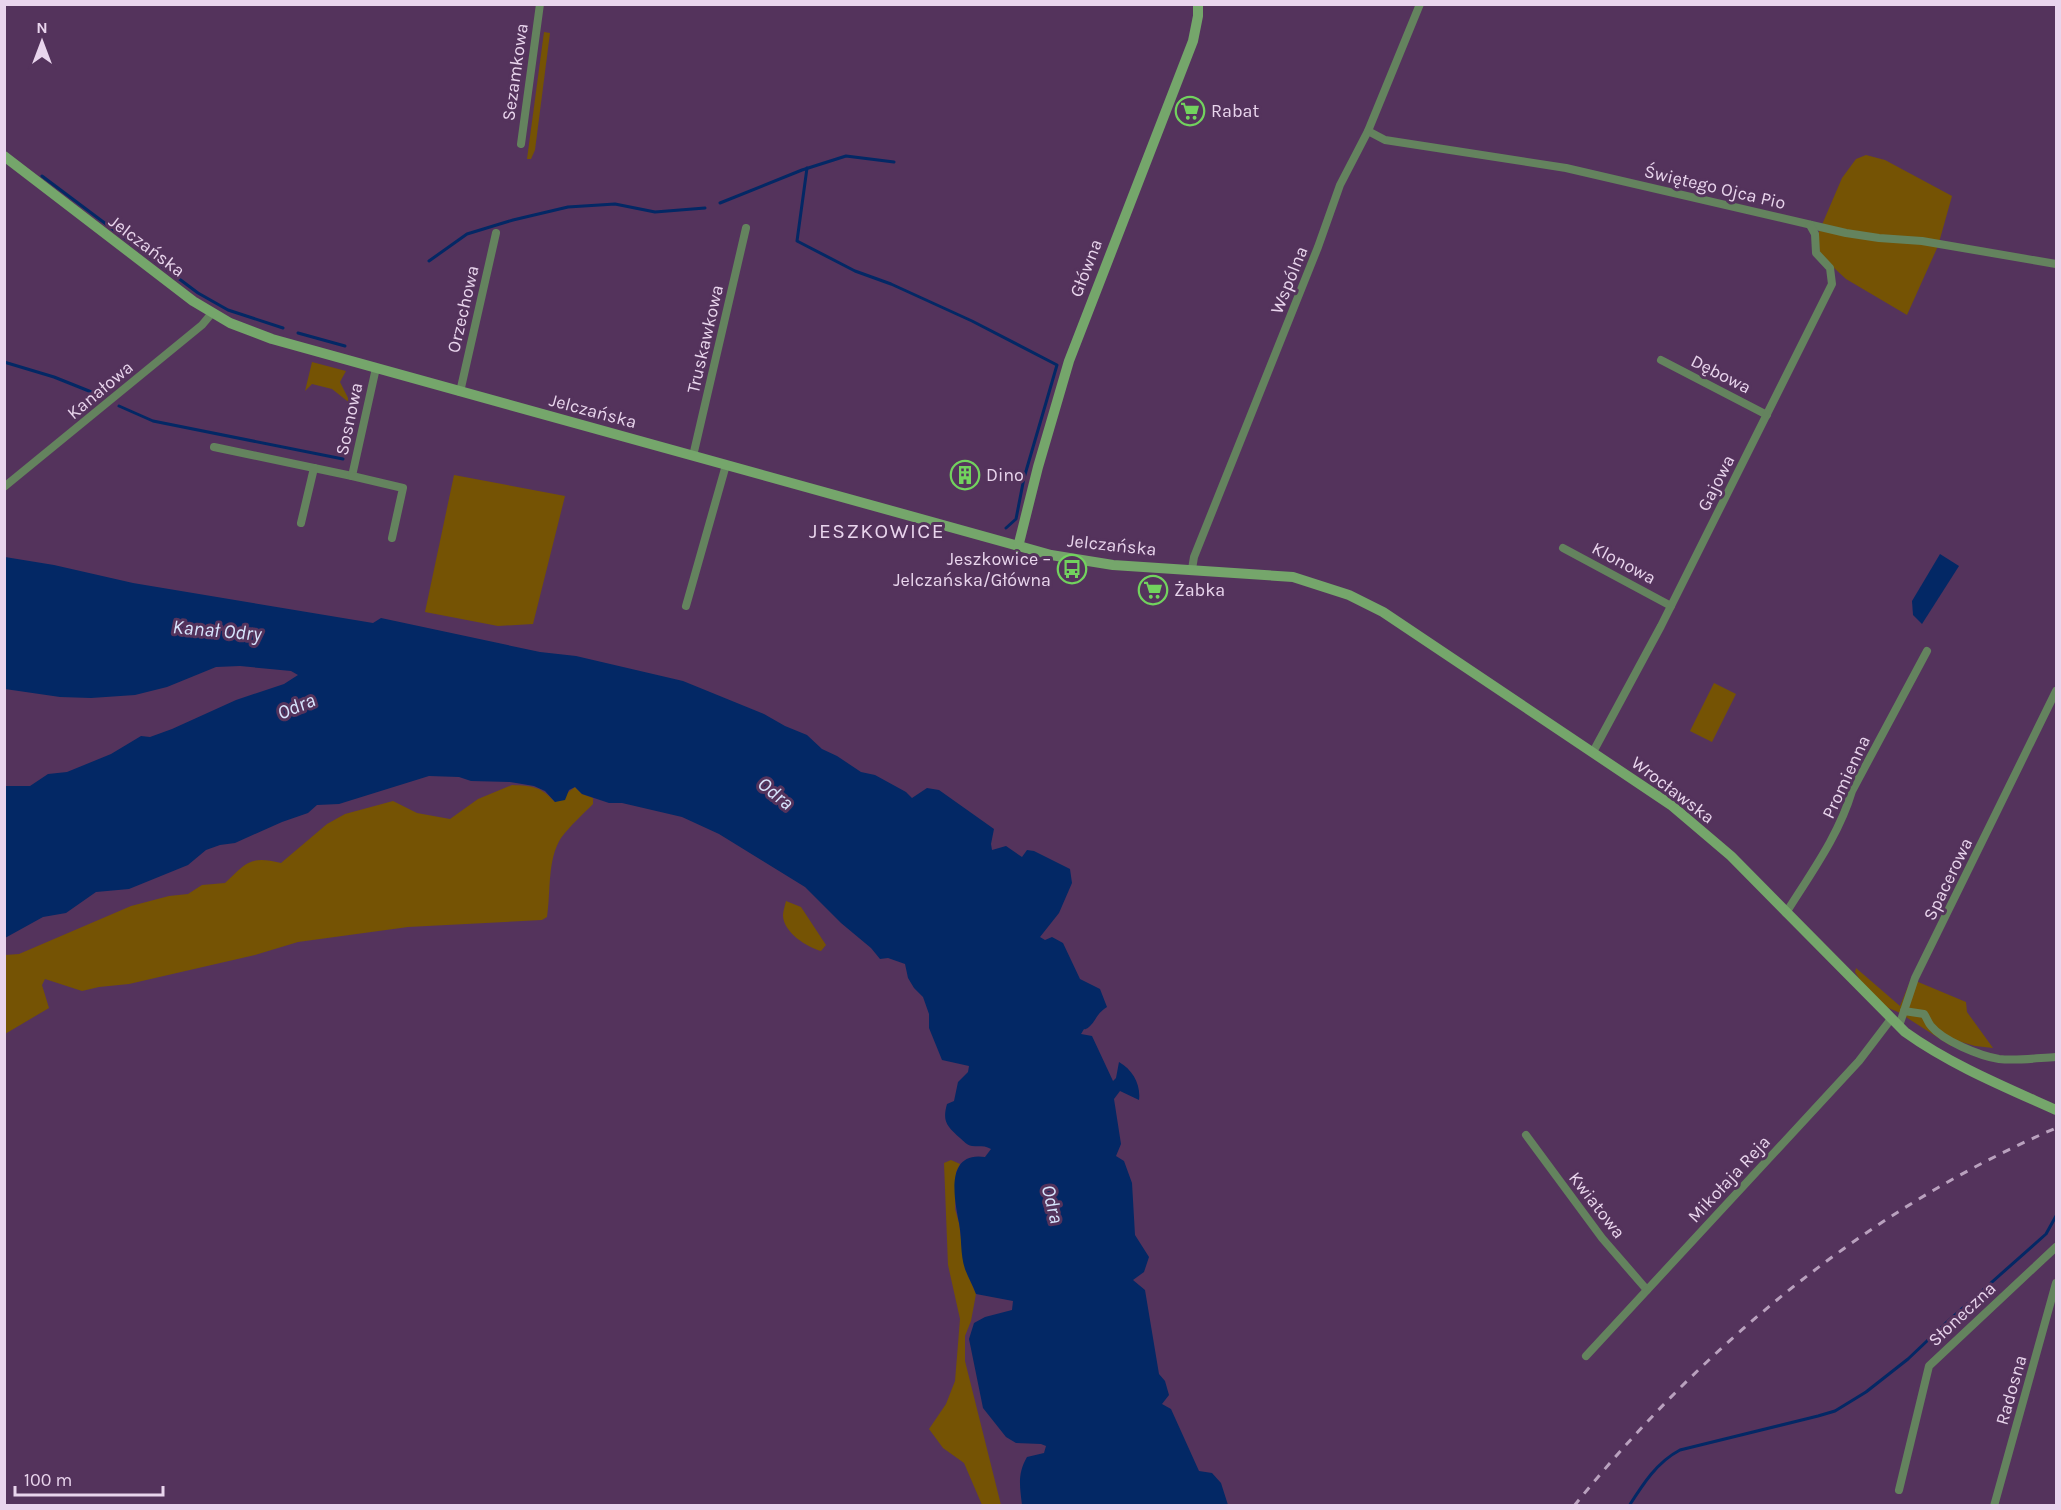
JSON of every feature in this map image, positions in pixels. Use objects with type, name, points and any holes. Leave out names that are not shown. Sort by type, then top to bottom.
[{"type":"main road","name":"Główna","points":[[1018,547],[1038,467],[1069,361],[1193,41],[1198,4]]},
{"type":"main road","name":"Jelczańska","points":[[4,156],[193,301],[230,323],[272,339],[1018,547],[1102,563],[1225,572]]},
{"type":"main road","name":"Wrocławska","points":[[1225,572],[1293,577],[1348,595],[1383,612],[1671,805],[1731,856],[1895,1023],[1918,1041],[1948,1059],[2056,1110]]},
{"type":"street","name":"Sezamkowa","points":[[521,144],[540,4]]},
{"type":"street","name":"Wspólna","points":[[1192,569],[1194,557],[1318,247],[1340,185],[1368,131],[1420,4]]},
{"type":"street","name":"Świętego Ojca Pio","points":[[1368,131],[1385,140],[1566,168],[1810,225],[1879,238],[1922,241],[2056,264]]},
{"type":"street","name":"Gajowa","points":[[1593,752],[1671,606],[1832,284],[1830,268],[1816,253],[1815,234],[1810,225]]},
{"type":"street","name":"Truskawkowa","points":[[693,456],[746,228]]},
{"type":"street","name":"Orzechowa","points":[[460,392],[496,233]]},
{"type":"street","name":"Kanałowa","points":[[4,487],[202,325],[212,313]]},
{"type":"street","name":"Dębowa","points":[[1661,360],[1767,415]]},
{"type":"street","name":"Sosnowa","points":[[352,476],[376,369]]},
{"type":"street","name":"Sosnowa","points":[[214,447],[404,488],[392,538]]},
{"type":"street","points":[[686,606],[726,465]]},
{"type":"street","name":"Sosnowa","points":[[301,523],[314,468]]},
{"type":"street","name":"Klonowa","points":[[1563,548],[1671,606]]},
{"type":"street","name":"Promienna","points":[[1786,913],[1835,834],[1852,791],[1927,651]]},
{"type":"street","name":"Spacerowa","points":[[1895,1023],[1904,1011],[1915,978],[2056,691]]},
{"type":"street","points":[[1904,1011],[1924,1014],[1930,1025],[1945,1037],[1963,1047],[1999,1059],[2056,1057]]},
{"type":"street","name":"Mikołaja Reja","points":[[1586,1356],[1895,1023]]},
{"type":"street","name":"Kwiatowa","points":[[1526,1135],[1602,1238],[1647,1290]]},
{"type":"street","name":"Słoneczna","points":[[1899,1490],[1929,1366],[2056,1247]]},
{"type":"street","name":"Radosna","points":[[1994,1506],[2056,1283]]},
{"type":"shaded area","points":[[544,32],[550,33],[535,150],[531,159],[527,159]]},
{"type":"shaded area","points":[[1866,155],[1885,160],[1952,196],[1938,246],[1907,315],[1846,279],[1820,255],[1818,234],[1842,178],[1856,159]]},
{"type":"shaded area","points":[[312,362],[346,371],[340,382],[351,404],[332,389],[312,384],[305,391]]},
{"type":"shaded area","points":[[454,475],[565,496],[533,624],[498,626],[425,612]]},
{"type":"shaded area","points":[[1714,683],[1736,694],[1712,742],[1690,731]]},
{"type":"shaded area","points":[[512,785],[536,788],[555,802],[575,787],[582,794],[593,798],[593,804],[561,838],[553,856],[547,917],[542,920],[408,927],[298,942],[255,955],[129,984],[82,991],[45,979],[42,985],[49,1008],[5,1034],[5,955],[19,954],[131,906],[169,896],[188,894],[202,885],[225,883],[249,862],[262,860],[281,863],[327,824],[345,814],[393,801],[417,813],[450,819],[478,799]]},
{"type":"shaded area","points":[[786,901],[801,907],[826,945],[821,951],[803,943],[787,928],[783,916]]},
{"type":"shaded area","points":[[1856,968],[1900,1006],[1911,979],[1966,1002],[1967,1012],[1993,1048],[1958,1041],[1951,1046],[1898,1012],[1886,1007],[1860,980],[1855,972]]},
{"type":"shaded area","points":[[951,1160],[960,1164],[956,1172],[955,1209],[965,1268],[976,1294],[971,1321],[965,1336],[965,1361],[1001,1505],[982,1505],[964,1463],[943,1448],[929,1429],[946,1404],[955,1381],[960,1319],[948,1265],[944,1163]]},
{"type":"water","points":[[1940,554],[1959,566],[1922,624],[1913,615],[1912,601]]},
{"type":"water","points":[[5,557],[54,565],[133,583],[373,623],[381,618],[540,652],[576,656],[683,681],[764,714],[807,735],[822,749],[861,772],[875,775],[906,792],[912,798],[927,788],[939,790],[994,829],[992,850],[1006,846],[1022,857],[1027,850],[1034,851],[1070,869],[1072,883],[1059,913],[1040,937],[1045,940],[1052,937],[1063,943],[1080,979],[1100,989],[1107,1007],[1081,1034],[1092,1036],[1113,1081],[1116,1078],[1119,1062],[1128,1069],[1137,1083],[1139,1100],[1120,1091],[1114,1099],[1121,1144],[1116,1156],[1124,1161],[1132,1183],[1135,1235],[1149,1257],[1144,1272],[1133,1280],[1145,1290],[1159,1374],[1165,1381],[1169,1395],[1162,1404],[1171,1409],[1199,1471],[1212,1473],[1221,1483],[1228,1505],[1022,1505],[1020,1481],[1024,1463],[1027,1457],[1044,1453],[1046,1446],[1016,1443],[1006,1437],[983,1408],[969,1339],[974,1323],[985,1317],[1012,1310],[1013,1301],[976,1294],[963,1263],[955,1201],[955,1178],[963,1161],[972,1157],[985,1157],[991,1149],[967,1144],[945,1120],[947,1104],[954,1101],[958,1082],[968,1072],[969,1066],[942,1060],[929,1028],[929,1014],[923,997],[908,978],[905,964],[888,958],[880,959],[805,887],[719,834],[682,817],[622,803],[609,803],[582,794],[575,787],[569,790],[565,800],[555,802],[545,791],[534,786],[510,782],[471,781],[459,777],[429,776],[339,804],[317,805],[308,813],[235,843],[206,850],[188,865],[129,889],[96,892],[66,913],[43,917],[5,938],[5,786],[30,786],[48,774],[67,772],[111,754],[141,736],[150,737],[172,729],[236,700],[284,684],[298,675],[291,671],[240,666],[216,667],[167,687],[135,695],[91,698],[60,697],[5,689]]},
{"type":"waterway","points":[[720,203],[802,170],[846,156],[894,162]]},
{"type":"waterway","points":[[807,168],[797,241],[855,271],[891,284],[972,321],[1057,365],[1024,478],[1016,519],[1006,528]]},
{"type":"waterway","points":[[42,176],[198,293],[228,310],[283,328]]},
{"type":"waterway","points":[[429,261],[467,234],[568,207],[615,204],[655,212],[705,208]]},
{"type":"waterway","points":[[298,333],[345,346]]},
{"type":"waterway","points":[[4,362],[54,377],[94,393],[98,397]]},
{"type":"waterway","points":[[119,406],[153,421],[343,459]]},
{"type":"waterway","points":[[1629,1506],[1657,1467],[1680,1450],[1835,1411],[1866,1392],[1908,1359],[2046,1234],[2056,1216]]},
{"type":"railway","points":[[1574,1506],[1624,1447],[1677,1391],[1734,1337],[1792,1287],[1854,1241],[1919,1199],[1986,1161],[2056,1128]]},
{"type":"place","name":"Rabat","points":[[1190,111]]},
{"type":"place","name":"Dino","points":[[965,475]]},
{"type":"place","name":"Jeszkowice – Jelczańska/Główna","points":[[1072,569]]},
{"type":"place","name":"Żabka","points":[[1153,590]]},
{"type":"district","name":"JESZKOWICE","points":[[877,531]]},
{"type":"water label","name":"Kanał Odry","points":[[217,630]]},
{"type":"water label","name":"Odra","points":[[296,706]]},
{"type":"water label","name":"Odra","points":[[776,793]]},
{"type":"water label","name":"Odra","points":[[1053,1204]]}]
